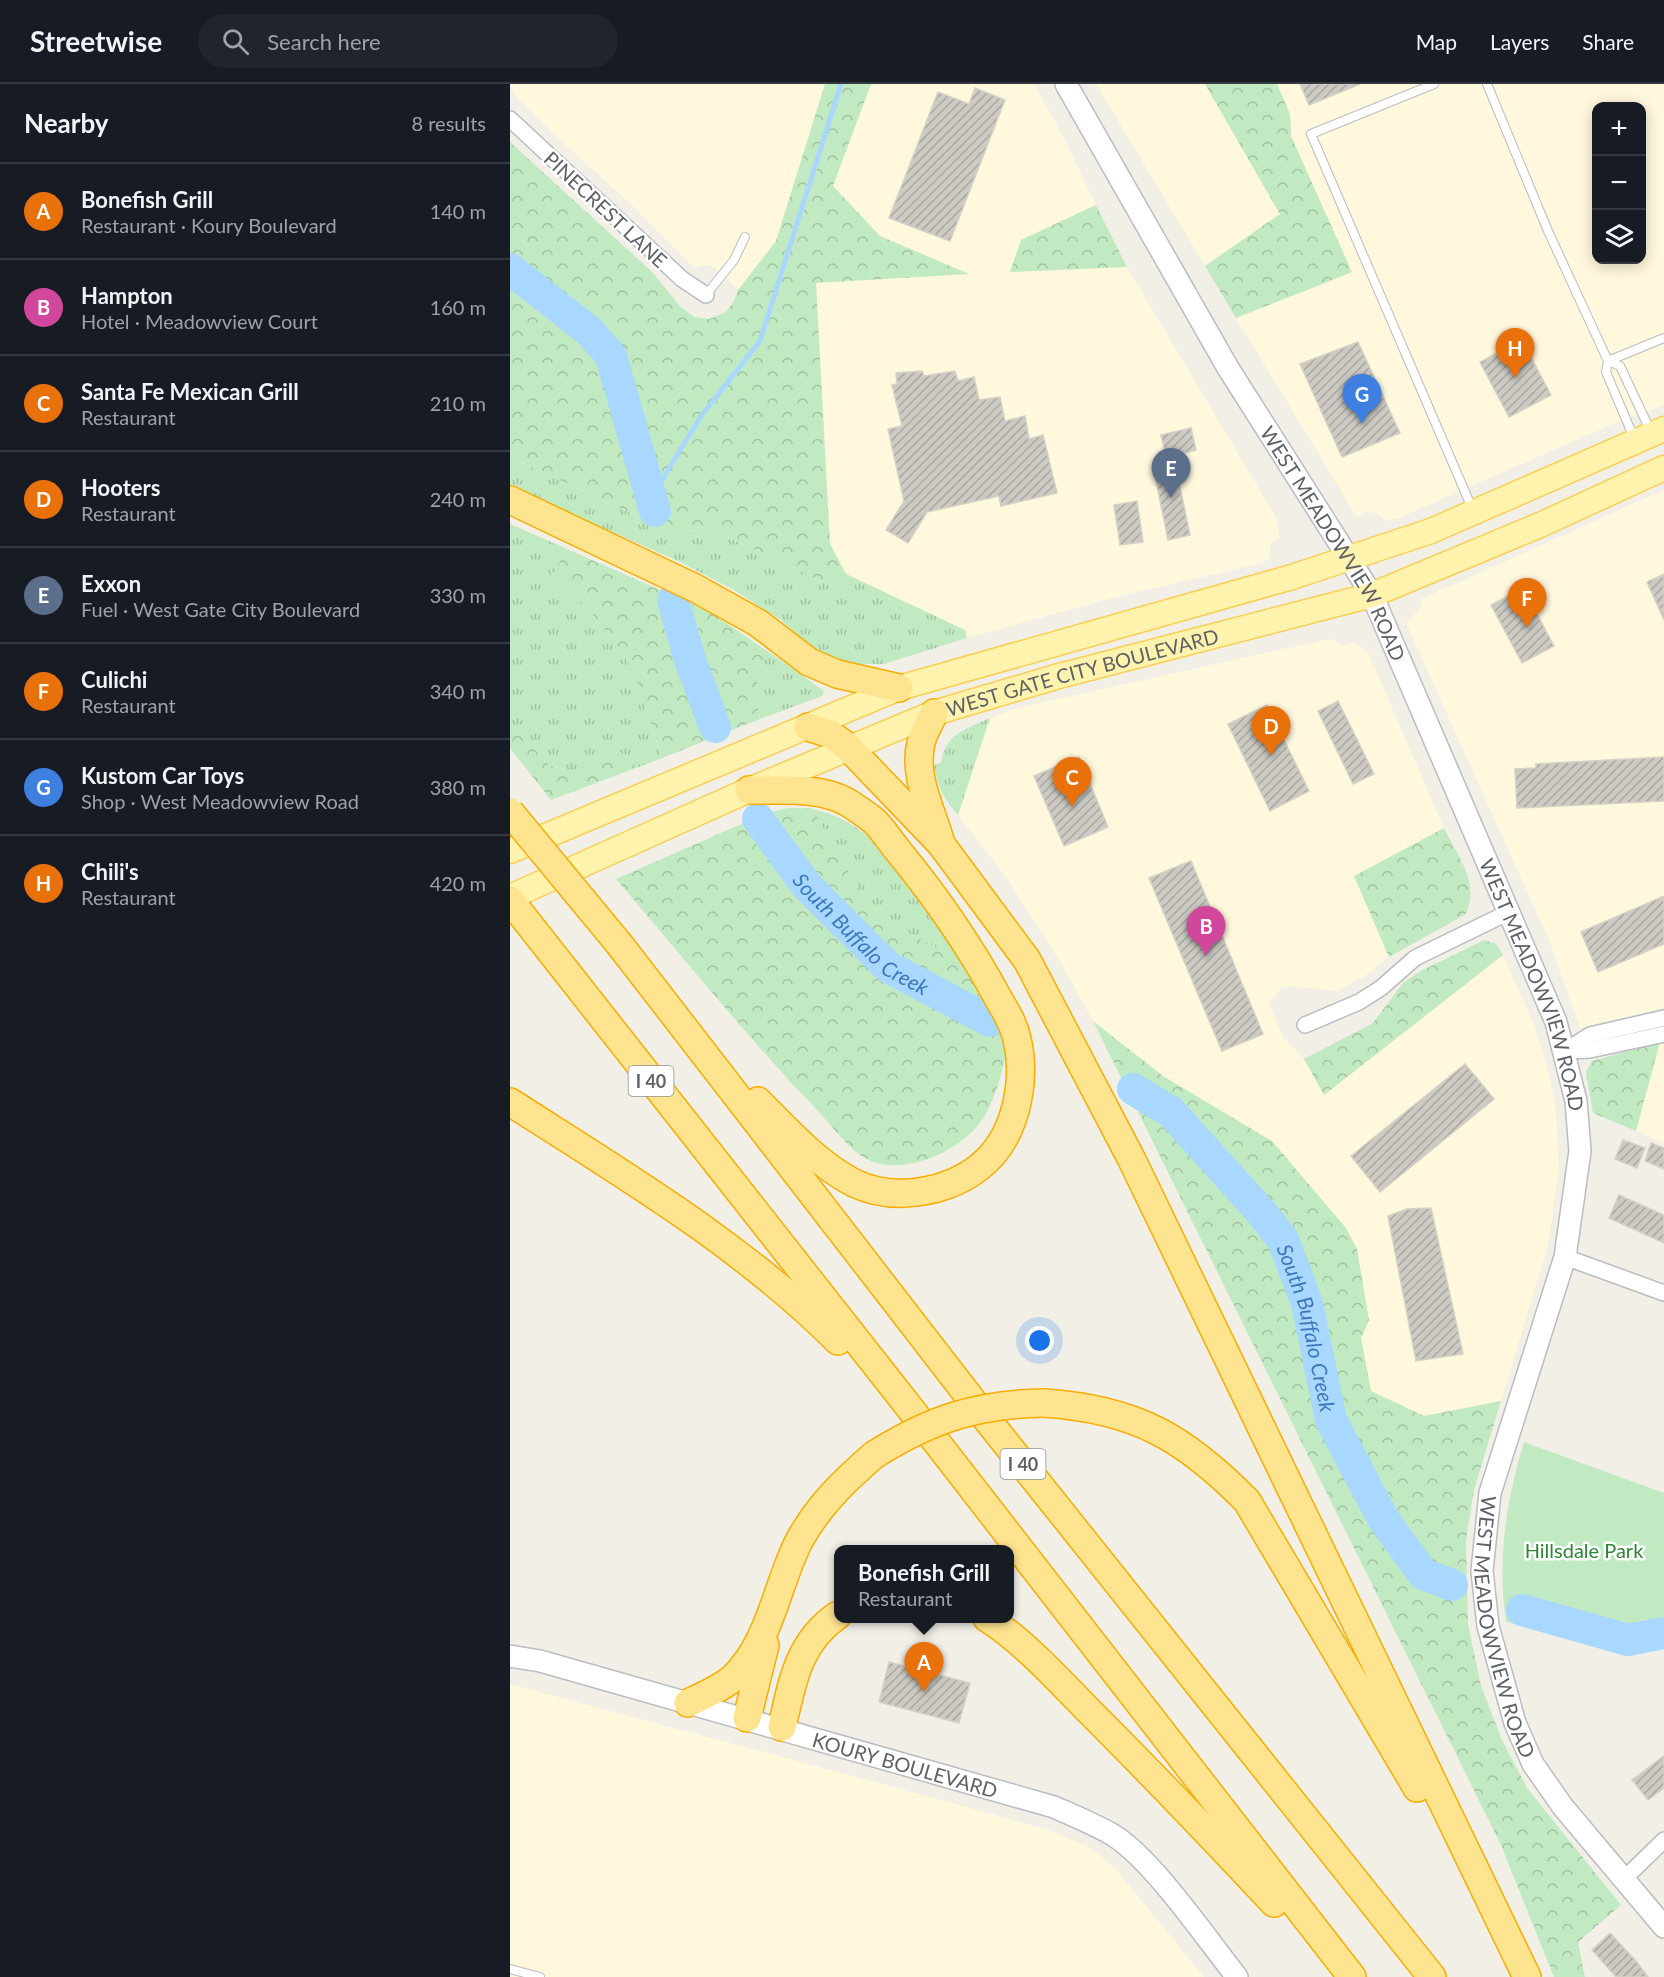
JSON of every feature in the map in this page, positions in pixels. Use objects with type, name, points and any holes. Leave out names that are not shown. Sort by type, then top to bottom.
[{"type":"highway","points":[[510,500],[695,588],[758,623],[809,663],[837,674],[899,688]]},
{"type":"highway","points":[[934,713],[921,741],[918,762],[920,779],[941,844]]},
{"type":"highway","points":[[808,727],[830,734],[848,747],[941,844],[1024,954],[1132,1160],[1526,1977]]},
{"type":"highway","points":[[627,955],[722,1065],[804,1146],[827,1166],[856,1184],[890,1192],[918,1192],[948,1185],[970,1173],[993,1154],[1018,1101],[1017,1038],[988,978],[940,905],[874,821],[845,801],[817,792],[749,790]]},
{"type":"highway","name":"I 40","points":[[510,812],[627,955],[981,1412],[1432,1977]]},
{"type":"highway","name":"I 40","points":[[510,899],[924,1426],[1352,1977]]},
{"type":"highway","points":[[510,1102],[716,1236],[811,1313],[924,1426]]},
{"type":"highway","points":[[688,1703],[720,1687],[742,1668],[754,1649],[799,1542],[820,1508],[839,1485],[874,1455],[907,1434],[947,1418],[988,1406],[1044,1403],[1079,1405],[1115,1414],[1148,1426],[1177,1441],[1213,1466],[1247,1501],[1526,1977]]},
{"type":"highway","points":[[747,1718],[773,1606]]},
{"type":"highway","points":[[782,1728],[796,1665],[825,1624],[834,1618]]},
{"type":"highway","points":[[994,1623],[1046,1668],[1170,1792],[1343,1977]]},
{"type":"main road","name":"WEST GATE CITY BOULEVARD","points":[[510,851],[899,688],[1281,580],[1431,531],[1650,435]]},
{"type":"main road","name":"WEST GATE CITY BOULEVARD","points":[[510,899],[749,790],[934,713],[1059,676],[1372,595],[1540,525],[1664,468]]},
{"type":"street","name":"WEST MEADOWVIEW ROAD","points":[[1066,84],[1228,368],[1372,595],[1507,913],[1556,1022],[1565,1051],[1575,1101],[1580,1151],[1564,1257],[1490,1493],[1482,1571],[1488,1628],[1515,1723],[1533,1764],[1563,1807],[1664,1927]]},
{"type":"street","name":"PINECREST LANE","points":[[510,119],[682,279],[706,295]]},
{"type":"street","points":[[1305,1025],[1359,1002],[1381,988],[1416,958],[1507,913]]},
{"type":"street","points":[[1565,1051],[1590,1035],[1664,1018]]},
{"type":"street","points":[[1565,1051],[1590,1050],[1664,1034]]},
{"type":"street","points":[[1564,1257],[1664,1293]]},
{"type":"street","name":"KOURY BOULEVARD","points":[[510,1656],[540,1661],[747,1718],[1054,1807],[1115,1836],[1151,1871],[1237,1977]]},
{"type":"street","points":[[1624,1879],[1664,1840]]},
{"type":"lane","points":[[1434,84],[1311,134],[1474,512]]},
{"type":"lane","points":[[1487,84],[1548,231],[1608,361],[1606,372],[1650,435]]},
{"type":"lane","points":[[706,295],[734,260],[745,237]]},
{"type":"lane","points":[[1608,361],[1664,338]]},
{"type":"lane","points":[[1608,361],[1620,366],[1650,435]]},
{"type":"lane","points":[[510,1969],[540,1977]]},
{"type":"shaded area","points":[[510,84],[825,84],[776,241],[738,290],[712,265],[694,267],[636,209],[559,139],[514,94]]},
{"type":"shaded area","points":[[871,84],[1034,84],[1063,136],[1096,205],[1021,240],[1010,272],[1127,267],[1277,519],[1279,538],[1271,544],[1269,558],[1263,563],[1120,596],[967,638],[964,630],[846,574],[830,544],[816,282],[968,274],[880,236],[833,186]]},
{"type":"shaded area","points":[[1096,84],[1205,84],[1280,214],[1205,266]]},
{"type":"shaded area","points":[[1277,84],[1664,84],[1664,405],[1608,426],[1399,518],[1385,521],[1376,513],[1367,512],[1357,517],[1236,318],[1332,281],[1291,136],[1290,114]]},
{"type":"shaded area","points":[[1664,490],[1664,1008],[1580,1028],[1549,940],[1406,623],[1420,609],[1421,599]]},
{"type":"shaded area","points":[[1329,639],[1345,645],[1355,642],[1368,652],[1444,828],[1354,876],[1389,957],[1365,976],[1337,991],[1289,986],[1281,988],[1269,1003],[1283,1037],[1304,1059],[1324,1095],[1503,955],[1534,1025],[1549,1073],[1556,1110],[1559,1170],[1548,1245],[1501,1401],[1424,1416],[1370,1391],[1361,1338],[1369,1319],[1163,1076],[1093,1021],[1065,970],[1007,878],[958,815],[990,718],[1017,708]]},
{"type":"shaded area","points":[[1664,1041],[1664,1143],[1636,1131],[1660,1042]]},
{"type":"shaded area","points":[[510,1684],[894,1787],[1048,1830],[1074,1840],[1096,1852],[1115,1868],[1204,1977],[510,1977]]},
{"type":"green space","points":[[825,84],[871,84],[833,186],[880,236],[969,274],[816,283],[830,544],[846,574],[830,585],[713,530],[669,531],[510,457],[510,142],[652,272],[680,306],[694,317],[709,319],[726,312],[738,290],[776,241]]},
{"type":"green space","points":[[1205,84],[1277,84],[1290,114],[1291,136],[1352,272],[1236,318],[1205,266],[1280,214]]},
{"type":"green space","points":[[1096,205],[1127,267],[1010,272],[1021,240]]},
{"type":"green space","points":[[510,457],[669,531],[713,530],[830,585],[846,574],[965,630],[967,638],[884,664],[861,664],[854,669],[825,660],[781,620],[734,590],[678,561],[510,487]]},
{"type":"green space","points":[[510,524],[567,549],[552,575],[595,617],[632,667],[662,758],[636,768],[631,758],[621,753],[572,771],[550,766],[518,732],[510,732]]},
{"type":"green space","points":[[567,549],[708,611],[766,650],[755,690],[760,719],[662,758],[632,667],[595,617],[552,575]]},
{"type":"green space","points":[[766,650],[824,691],[822,696],[760,719],[754,690]]},
{"type":"green space","points":[[990,718],[958,815],[942,792],[934,765],[941,763],[943,753],[952,739]]},
{"type":"green space","points":[[510,732],[518,732],[550,766],[572,771],[621,753],[631,758],[636,768],[551,800],[510,748]]},
{"type":"green space","points":[[788,808],[812,808],[864,899],[889,923],[963,961],[1008,1044],[996,1091],[984,1117],[962,1141],[930,1158],[913,1163],[880,1164],[865,1158],[853,1149],[740,1025],[616,879],[766,813]]},
{"type":"green space","points":[[812,809],[846,822],[876,843],[963,961],[889,923],[864,899]]},
{"type":"green space","points":[[1444,828],[1469,881],[1470,903],[1466,914],[1389,957],[1354,876]]},
{"type":"green space","points":[[1484,940],[1496,944],[1503,955],[1324,1095],[1304,1059],[1373,1023],[1404,982],[1419,972]]},
{"type":"green space","points":[[1093,1021],[1163,1076],[1272,1141],[1346,1228],[1357,1249],[1369,1320],[1361,1338],[1371,1391],[1424,1416],[1501,1401],[1474,1490],[1466,1540],[1468,1624],[1481,1686],[1502,1740],[1527,1788],[1621,1905],[1578,1942],[1585,1977],[1554,1977],[1501,1845]]},
{"type":"green space","points":[[1660,1042],[1636,1131],[1593,1113],[1586,1072],[1592,1061]]},
{"type":"green space","name":"Hillsdale Park","points":[[1524,1442],[1664,1493],[1664,1644],[1626,1648],[1506,1622],[1502,1576],[1505,1531],[1512,1486]]},
{"type":"building","points":[[1300,84],[1360,84],[1309,105]]},
{"type":"building","points":[[975,88],[1005,100],[950,241],[889,218],[938,92],[969,104]]},
{"type":"building","points":[[1522,340],[1551,395],[1509,417],[1480,362]]},
{"type":"building","points":[[1358,342],[1400,433],[1342,457],[1300,364]]},
{"type":"building","points":[[922,371],[924,376],[955,371],[958,381],[974,377],[979,400],[1000,397],[1005,421],[1025,416],[1029,439],[1043,435],[1057,493],[1001,506],[999,496],[927,512],[908,543],[886,530],[904,501],[888,429],[902,426],[892,385],[897,384],[896,373]]},
{"type":"building","points":[[1191,428],[1196,450],[1166,458],[1161,435]]},
{"type":"building","points":[[1176,467],[1190,535],[1168,540],[1154,471]]},
{"type":"building","points":[[1137,501],[1143,542],[1120,545],[1114,505]]},
{"type":"building","points":[[1664,574],[1664,620],[1647,582]]},
{"type":"building","points":[[1523,588],[1554,646],[1522,663],[1491,605]]},
{"type":"building","points":[[1338,701],[1374,774],[1353,784],[1318,711]]},
{"type":"building","points":[[1267,705],[1309,791],[1270,811],[1228,724]]},
{"type":"building","points":[[1079,757],[1108,827],[1064,846],[1034,776]]},
{"type":"building","points":[[1664,757],[1664,801],[1517,808],[1515,769],[1536,768],[1536,764]]},
{"type":"building","points":[[1191,861],[1263,1034],[1222,1051],[1149,878]]},
{"type":"building","points":[[1664,896],[1664,944],[1598,972],[1581,932]]},
{"type":"building","points":[[1465,1064],[1494,1099],[1380,1192],[1351,1156]]},
{"type":"building","points":[[1623,1140],[1645,1148],[1637,1168],[1615,1159]]},
{"type":"building","points":[[1651,1143],[1664,1148],[1664,1169],[1645,1161]]},
{"type":"building","points":[[1619,1195],[1664,1215],[1664,1243],[1609,1218]]},
{"type":"building","points":[[1431,1208],[1463,1354],[1416,1361],[1388,1216],[1407,1209]]},
{"type":"building","points":[[889,1662],[970,1683],[959,1723],[879,1702]]},
{"type":"building","points":[[1664,1756],[1664,1788],[1648,1800],[1632,1780]]},
{"type":"building","points":[[1610,1933],[1648,1977],[1616,1977],[1592,1950]]},
{"type":"waterway","points":[[651,498],[701,416],[760,341],[841,84]]},
{"type":"waterway","name":"South Buffalo Creek","points":[[510,269],[589,331],[611,356],[655,511]]},
{"type":"waterway","name":"South Buffalo Creek","points":[[673,600],[690,660],[715,727]]},
{"type":"waterway","name":"South Buffalo Creek","points":[[758,819],[806,885],[888,967],[990,1021]]},
{"type":"waterway","name":"South Buffalo Creek","points":[[1133,1089],[1171,1112],[1261,1212],[1283,1240],[1307,1303],[1331,1420],[1382,1517],[1423,1574],[1452,1585]]},
{"type":"waterway","name":"South Buffalo Creek","points":[[1522,1610],[1628,1640],[1664,1633]]},
{"type":"place","name":"Chili's","points":[[1515,378]]},
{"type":"place","name":"Kustom Car Toys","points":[[1362,424]]},
{"type":"place","name":"Exxon","points":[[1171,498]]},
{"type":"place","name":"Culichi","points":[[1527,628]]},
{"type":"place","name":"Hooters","points":[[1271,756]]},
{"type":"place","name":"Santa Fe Mexican Grill","points":[[1072,807]]},
{"type":"place","name":"Hampton","points":[[1206,956]]},
{"type":"place","name":"Bonefish Grill","points":[[924,1692]]}]
